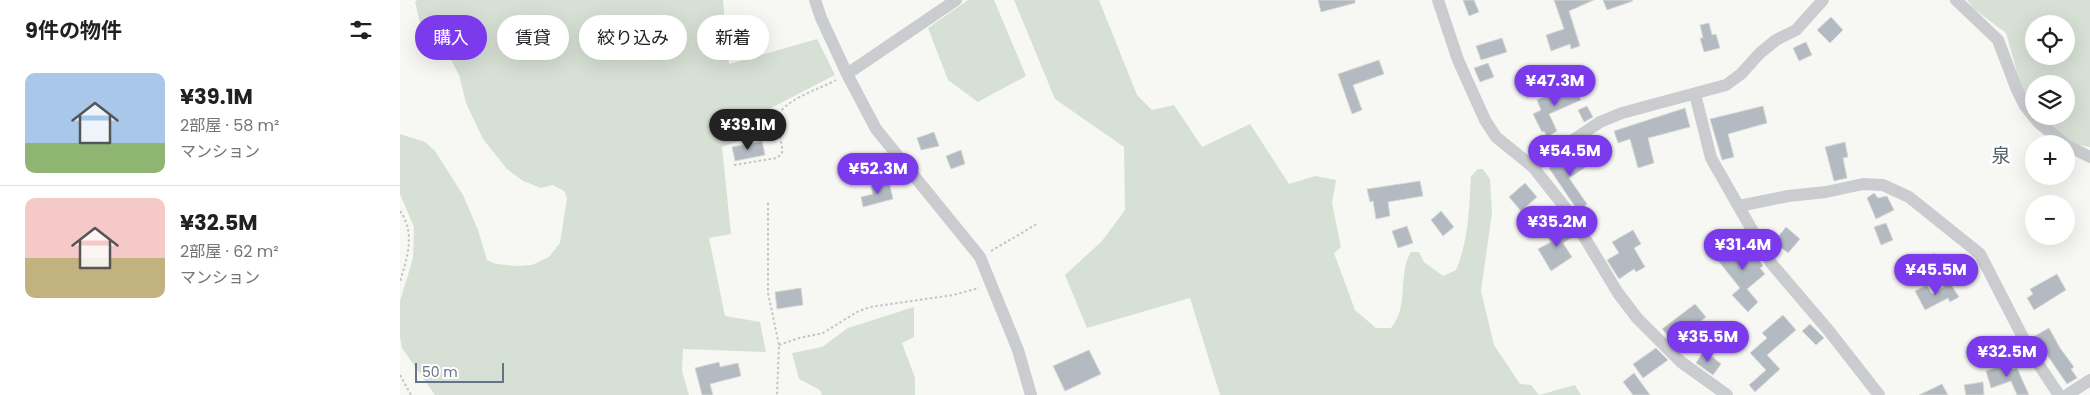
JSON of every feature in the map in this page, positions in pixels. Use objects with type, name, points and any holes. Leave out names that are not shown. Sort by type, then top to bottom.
[{"type":"street","points":[[815,0],[821,18],[847,74],[876,129],[980,257],[993,284],[1018,350],[1031,395]]},
{"type":"street","points":[[847,74],[956,0]]},
{"type":"street","points":[[1438,0],[1458,60],[1485,120],[1496,137],[1533,167],[1571,215],[1618,292],[1638,318],[1681,362],[1727,395]]},
{"type":"street","points":[[1533,167],[1600,122],[1622,113],[1726,85],[1741,74],[1760,52],[1776,40],[1796,30],[1823,0]]},
{"type":"street","points":[[1956,0],[1998,40],[2025,106],[2038,122],[2054,135]]},
{"type":"street","points":[[1695,94],[1712,158],[1771,263],[1830,331],[1878,395]]},
{"type":"street","points":[[2075,149],[2090,157]]},
{"type":"street","points":[[1739,206],[1863,184],[1884,185],[1909,197],[1980,254],[2031,353],[2060,395]]},
{"type":"street","points":[[2067,395],[2090,380]]},
{"type":"path","points":[[734,165],[777,158],[782,153],[777,124],[781,109],[847,74]]},
{"type":"path","points":[[768,203],[768,293],[779,345],[777,395]]},
{"type":"path","points":[[400,211],[407,220],[410,234],[409,250],[400,282]]},
{"type":"path","points":[[980,257],[1037,224]]},
{"type":"path","points":[[779,345],[823,333],[857,312],[870,307],[959,294],[993,284]]},
{"type":"path","points":[[400,375],[411,395]]},
{"type":"shaded area","points":[[417,0],[723,0],[724,15],[697,15],[697,60],[729,60],[729,64],[743,60],[769,60],[769,53],[817,39],[835,75],[767,110],[762,132],[722,147],[731,234],[709,238],[725,316],[760,322],[766,352],[683,349],[682,371],[689,395],[435,395],[402,348],[400,337],[400,301],[413,258],[414,227],[400,194],[400,134],[425,142],[435,151],[463,195],[478,230],[487,260],[496,264],[532,265],[549,257],[560,243],[567,198],[564,191],[553,185],[541,188],[523,181],[507,169],[483,139],[466,103],[459,75],[451,60],[487,60],[487,15],[418,15],[415,2]]},
{"type":"shaded area","points":[[968,0],[994,0],[1026,76],[978,102],[948,80],[928,28]]},
{"type":"shaded area","points":[[1014,0],[1099,0],[1137,95],[1152,110],[1174,105],[1202,147],[1250,124],[1289,184],[1315,176],[1336,180],[1332,203],[1341,247],[1334,253],[1355,310],[1376,328],[1391,328],[1397,319],[1402,300],[1405,270],[1411,252],[1419,252],[1424,262],[1443,276],[1456,270],[1466,235],[1471,176],[1478,169],[1483,169],[1490,179],[1492,213],[1481,291],[1494,345],[1520,384],[1531,385],[1539,395],[1220,395],[1190,298],[1087,328],[1065,275],[1102,241],[1125,210],[1124,147],[1055,99]]},
{"type":"shaded area","points":[[1967,0],[2090,0],[2090,147],[2075,143],[2075,135],[2061,135],[2050,125],[2075,125],[2075,75],[2025,75],[2025,94],[2022,90],[2006,33],[1974,9]]},
{"type":"shaded area","points":[[914,307],[914,337],[902,343],[915,378],[915,395],[822,395],[820,390],[799,379],[792,353],[822,347],[848,328]]},
{"type":"shaded area","points":[[1575,385],[1581,395],[1539,395]]},
{"type":"building","points":[[1318,0],[1355,0],[1355,3],[1321,12]]},
{"type":"building","points":[[1463,0],[1474,0],[1479,12],[1469,16]]},
{"type":"building","points":[[1554,0],[1594,0],[1569,11],[1580,46],[1571,49],[1570,44],[1551,51],[1546,35],[1564,29]]},
{"type":"building","points":[[1603,0],[1632,0],[1633,1],[1607,10]]},
{"type":"building","points":[[1831,17],[1843,30],[1830,43],[1817,30]]},
{"type":"building","points":[[1709,23],[1712,35],[1716,34],[1720,48],[1704,52],[1700,38],[1703,38],[1700,25]]},
{"type":"building","points":[[1502,38],[1507,52],[1481,60],[1476,46]]},
{"type":"building","points":[[1806,42],[1812,55],[1799,61],[1793,48]]},
{"type":"building","points":[[1379,60],[1384,74],[1353,85],[1362,110],[1352,114],[1338,74]]},
{"type":"building","points":[[1488,63],[1494,77],[1480,82],[1474,68]]},
{"type":"building","points":[[1574,84],[1581,100],[1549,114],[1557,131],[1547,137],[1544,131],[1542,132],[1533,114],[1541,110],[1537,100]]},
{"type":"building","points":[[1587,106],[1593,117],[1584,122],[1578,110]]},
{"type":"building","points":[[1763,106],[1767,123],[1728,134],[1734,157],[1722,160],[1710,119]]},
{"type":"building","points":[[1685,108],[1690,127],[1648,138],[1654,163],[1638,168],[1630,139],[1618,143],[1614,131]]},
{"type":"building","points":[[934,132],[939,146],[921,150],[917,138]]},
{"type":"building","points":[[762,141],[765,155],[735,161],[732,147]]},
{"type":"building","points":[[1845,142],[1848,157],[1843,158],[1847,178],[1834,181],[1825,147]]},
{"type":"building","points":[[961,150],[965,164],[951,169],[946,156]]},
{"type":"building","points":[[1574,150],[1586,167],[1569,178],[1587,204],[1578,211],[1549,168]]},
{"type":"building","points":[[889,181],[893,199],[863,207],[861,197],[873,194],[871,186]]},
{"type":"building","points":[[1420,181],[1423,196],[1388,202],[1390,216],[1376,219],[1373,201],[1370,202],[1367,189]]},
{"type":"building","points":[[1525,183],[1537,197],[1521,211],[1509,197]]},
{"type":"building","points":[[1874,193],[1878,198],[1887,196],[1894,210],[1876,219],[1867,198]]},
{"type":"building","points":[[1441,211],[1454,227],[1443,236],[1431,220]]},
{"type":"building","points":[[1886,223],[1893,240],[1881,245],[1874,227]]},
{"type":"building","points":[[1566,224],[1574,236],[1563,243],[1572,257],[1551,271],[1538,249],[1551,242],[1547,236]]},
{"type":"building","points":[[1407,226],[1413,243],[1398,248],[1392,231]]},
{"type":"building","points":[[1786,227],[1800,239],[1788,253],[1774,242]]},
{"type":"building","points":[[1633,230],[1641,244],[1634,248],[1645,267],[1636,272],[1634,269],[1619,279],[1607,260],[1619,253],[1612,242]]},
{"type":"building","points":[[1743,237],[1756,254],[1763,266],[1760,268],[1765,274],[1747,289],[1758,302],[1748,312],[1732,295],[1740,288],[1716,258]]},
{"type":"building","points":[[1934,253],[1941,261],[1917,280],[1910,272]]},
{"type":"building","points":[[2057,274],[2066,290],[2034,310],[2027,298],[2033,294],[2030,289]]},
{"type":"building","points":[[1950,283],[1959,297],[1950,302],[1948,298],[1925,310],[1915,291],[1927,285],[1932,294]]},
{"type":"building","points":[[801,288],[803,305],[777,309],[775,292]]},
{"type":"building","points":[[1695,304],[1706,317],[1678,339],[1685,347],[1681,350],[1662,329]]},
{"type":"building","points":[[1783,315],[1796,330],[1767,355],[1780,369],[1755,392],[1749,385],[1766,370],[1750,353],[1767,338],[1762,333]]},
{"type":"building","points":[[1810,324],[1824,338],[1816,345],[1802,331]]},
{"type":"building","points":[[2049,328],[2060,348],[2074,367],[2071,369],[2077,378],[2067,384],[2043,349],[2040,351],[2033,337]]},
{"type":"building","points":[[1656,348],[1668,360],[1643,378],[1633,364]]},
{"type":"building","points":[[1089,350],[1101,374],[1065,391],[1053,366]]},
{"type":"building","points":[[1704,350],[1721,364],[1713,375],[1696,363]]},
{"type":"building","points":[[719,362],[720,367],[738,363],[741,376],[710,384],[713,395],[702,395],[695,368]]},
{"type":"building","points":[[2010,363],[2012,369],[2017,368],[2029,395],[2017,395],[2011,381],[1991,388],[1986,371]]},
{"type":"building","points":[[1634,373],[1650,395],[1633,395],[1623,382]]},
{"type":"building","points":[[1983,382],[1984,395],[1966,395],[1964,385]]},
{"type":"building","points":[[1942,384],[1948,395],[1919,395]]},
{"type":"district","name":"泉","points":[[2001,155]]}]
